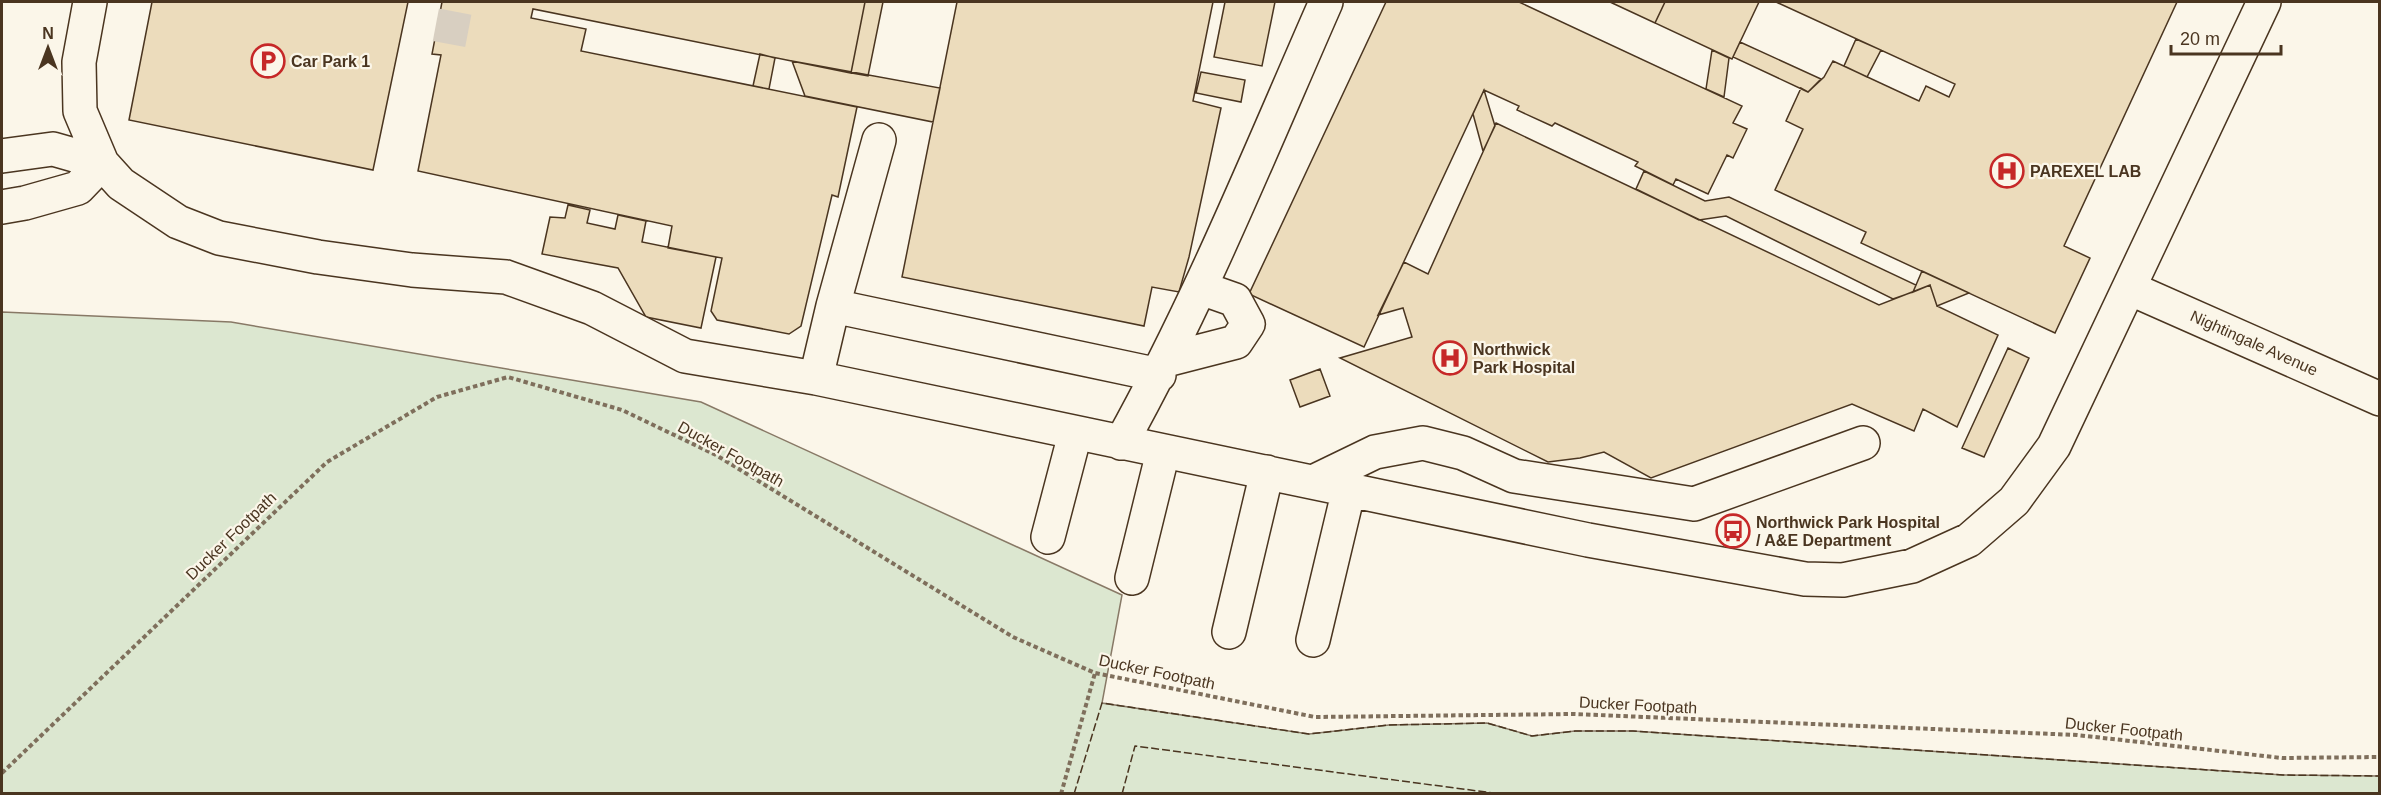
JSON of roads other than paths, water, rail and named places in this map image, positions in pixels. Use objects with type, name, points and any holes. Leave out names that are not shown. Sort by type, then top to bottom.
[{"type":"street","points":[[90,2],[79,62],[80,111],[102,163],[121,184],[178,222],[219,238],[318,257],[388,267],[506,277],[592,308],[685,356],[816,378],[1588,540],[1805,579],[1843,580],[1912,566],[1969,540],[2014,501],[2054,446],[2264,2]]},
{"type":"street","points":[[1121,443],[1163,367],[1201,288],[1326,2]]},
{"type":"street","points":[[816,378],[833,306],[879,140]]},
{"type":"street","points":[[2,156],[53,149],[102,163]]},
{"type":"street","points":[[2,207],[26,203],[78,188],[102,163]]},
{"type":"street","points":[[833,306],[1163,367],[1236,342],[1248,324],[1235,300],[1201,288]]},
{"type":"street","name":"Nightingale Avenue","points":[[2130,288],[2379,399]]},
{"type":"street","points":[[1048,537],[1075,434]]},
{"type":"street","points":[[1313,482],[1375,452],[1423,443],[1463,453],[1514,476],[1694,504],[1863,443]]},
{"type":"street","points":[[1132,578],[1163,452]]},
{"type":"street","points":[[1229,632],[1267,472]]},
{"type":"street","points":[[1313,640],[1349,489]]},
{"type":"tunnel","points":[[449,44],[457,2]]},
{"type":"place","name":"Car Park 1","points":[[268,61]]},
{"type":"place","name":"PAREXEL LAB","points":[[2007,171]]},
{"type":"place","name":"Northwick Park Hospital","points":[[1450,358]]},
{"type":"place","name":"Northwick Park Hospital / A&E Department","points":[[1733,531]]}]
